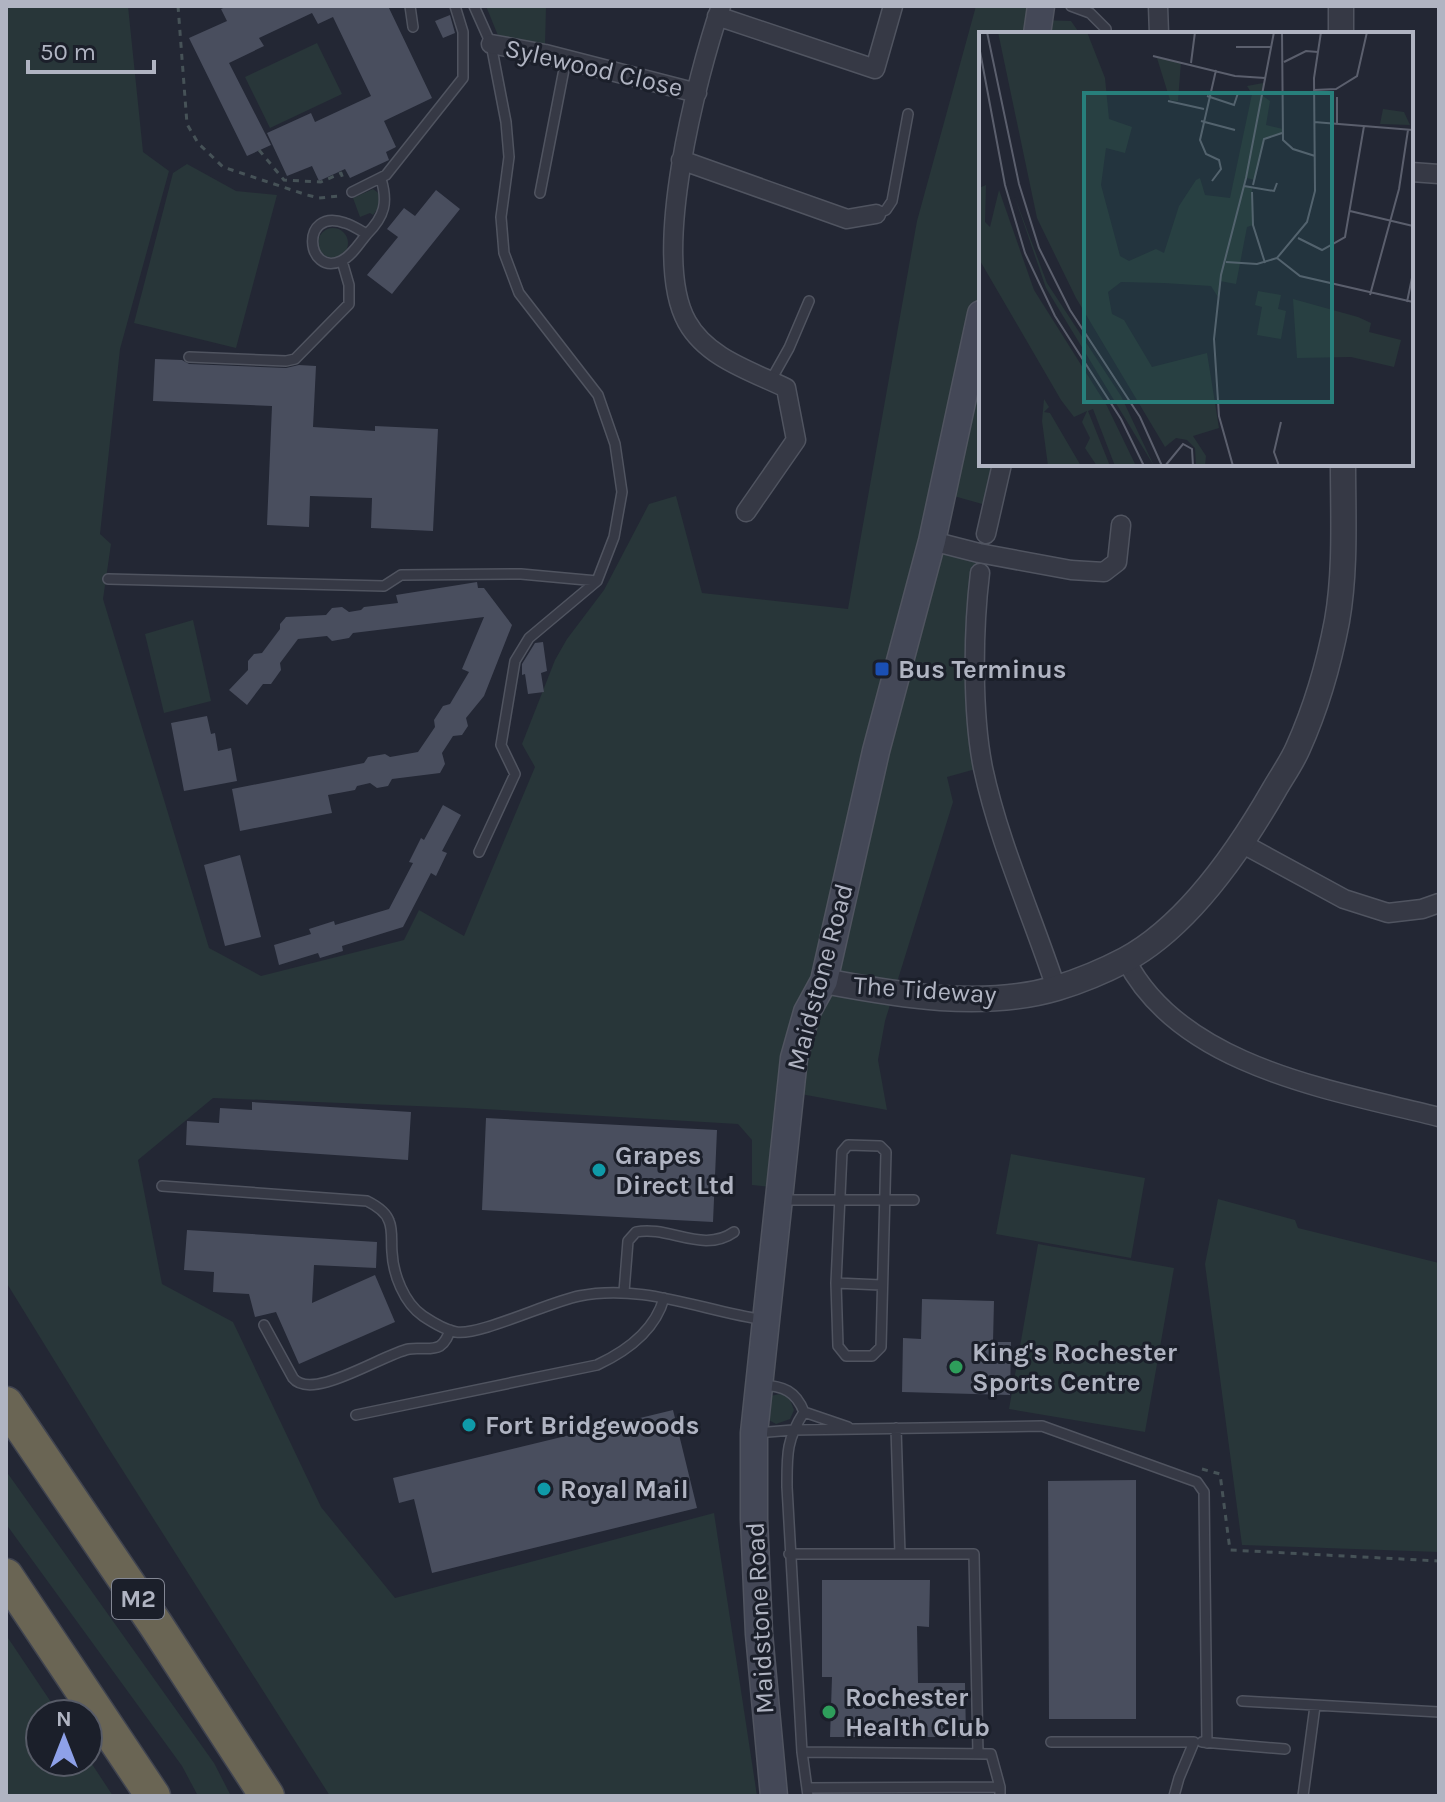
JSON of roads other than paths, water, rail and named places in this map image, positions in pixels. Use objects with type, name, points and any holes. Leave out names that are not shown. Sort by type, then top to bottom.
[{"type":"highway","name":"M2","points":[[6,1404],[267,1796]]},
{"type":"highway","points":[[6,1576],[153,1796]]},
{"type":"main road","points":[[1037,32],[1041,6]]},
{"type":"main road","name":"Maidstone Road","points":[[774,1796],[759,1634],[754,1433],[794,1058],[807,1012],[824,981],[876,751],[932,541],[979,323]]},
{"type":"street","points":[[746,512],[796,440],[786,388],[712,352],[687,321],[673,275],[681,160],[719,11],[875,69],[893,6]]},
{"type":"street","points":[[1158,6],[1159,32]]},
{"type":"street","points":[[1341,6],[1341,32]]},
{"type":"street","name":"Sylewood Close","points":[[491,44],[566,59],[697,93]]},
{"type":"street","points":[[681,160],[847,219],[876,214]]},
{"type":"street","points":[[1413,172],[1439,174]]},
{"type":"street","points":[[986,534],[1002,466]]},
{"type":"street","name":"The Tideway","points":[[824,981],[884,993],[1006,997],[1056,988],[1126,960],[1161,935],[1243,844],[1298,750],[1323,678],[1337,619],[1342,572],[1343,466]]},
{"type":"street","points":[[932,541],[1071,570],[1104,572],[1117,562],[1121,525]]},
{"type":"street","points":[[980,573],[975,655],[983,767],[1004,841],[1056,988]]},
{"type":"street","points":[[1243,844],[1344,899],[1388,913],[1422,909],[1439,903]]},
{"type":"street","points":[[1126,960],[1139,984],[1155,1003],[1218,1050],[1256,1066],[1315,1084],[1439,1117]]},
{"type":"lane","points":[[410,6],[413,27]]},
{"type":"lane","points":[[350,193],[381,179],[463,78],[463,32],[455,6]]},
{"type":"lane","points":[[474,6],[491,44],[506,122],[509,157],[501,217],[504,253],[519,293],[598,395],[620,468],[622,492],[614,537],[597,581],[529,638],[515,661],[501,745],[515,774],[479,852]]},
{"type":"lane","points":[[1071,6],[1090,13],[1106,32]]},
{"type":"lane","points":[[540,193],[566,59]]},
{"type":"lane","points":[[876,214],[886,210],[892,201],[908,114]]},
{"type":"lane","points":[[367,234],[337,221],[316,229],[312,241],[315,253],[326,262],[342,261],[367,234],[381,218],[386,194],[381,179]]},
{"type":"lane","points":[[189,357],[295,359],[349,304],[349,285],[342,261]]},
{"type":"lane","points":[[771,380],[809,301]]},
{"type":"lane","points":[[108,579],[384,586],[401,575],[521,574],[597,581]]},
{"type":"lane","points":[[848,1145],[880,1146],[886,1152],[880,1352],[872,1356],[846,1356],[838,1346],[836,1283],[839,1201],[842,1152],[848,1145]]},
{"type":"lane","points":[[162,1186],[367,1201],[389,1221],[394,1268],[411,1304],[423,1316],[450,1330],[470,1331],[573,1298],[624,1292],[765,1320]]},
{"type":"lane","points":[[777,1200],[914,1200]]},
{"type":"lane","points":[[624,1292],[628,1241],[636,1232],[660,1232],[695,1240],[722,1239],[734,1232]]},
{"type":"lane","points":[[836,1283],[881,1285]]},
{"type":"lane","points":[[356,1415],[597,1365],[614,1357],[643,1334],[655,1320],[664,1298]]},
{"type":"lane","points":[[264,1325],[293,1378],[298,1384],[306,1386],[328,1382],[409,1349],[438,1347],[450,1330]]},
{"type":"lane","points":[[759,1384],[787,1389],[800,1401],[804,1412]]},
{"type":"lane","points":[[804,1412],[855,1429]]},
{"type":"lane","points":[[802,1752],[991,1754],[1000,1792],[808,1792],[802,1752],[789,1554],[787,1446],[804,1412]]},
{"type":"lane","points":[[754,1433],[1042,1426],[1197,1482],[1204,1492],[1207,1743]]},
{"type":"lane","points":[[896,1428],[900,1554]]},
{"type":"lane","points":[[789,1554],[974,1554],[978,1754]]},
{"type":"lane","points":[[1242,1701],[1439,1712]]},
{"type":"lane","points":[[1303,1796],[1315,1706]]},
{"type":"lane","points":[[1051,1742],[1194,1742],[1285,1749]]},
{"type":"lane","points":[[1174,1796],[1194,1742]]},
{"type":"place","name":"Bus Terminus","points":[[882,669]]},
{"type":"place","name":"Grapes Direct Ltd","points":[[599,1170]]},
{"type":"place","name":"King's Rochester Sports Centre","points":[[956,1367]]},
{"type":"place","name":"Fort Bridgewoods","points":[[469,1425]]},
{"type":"place","name":"Royal Mail","points":[[544,1489]]},
{"type":"place","name":"Rochester Health Club","points":[[829,1712]]}]
